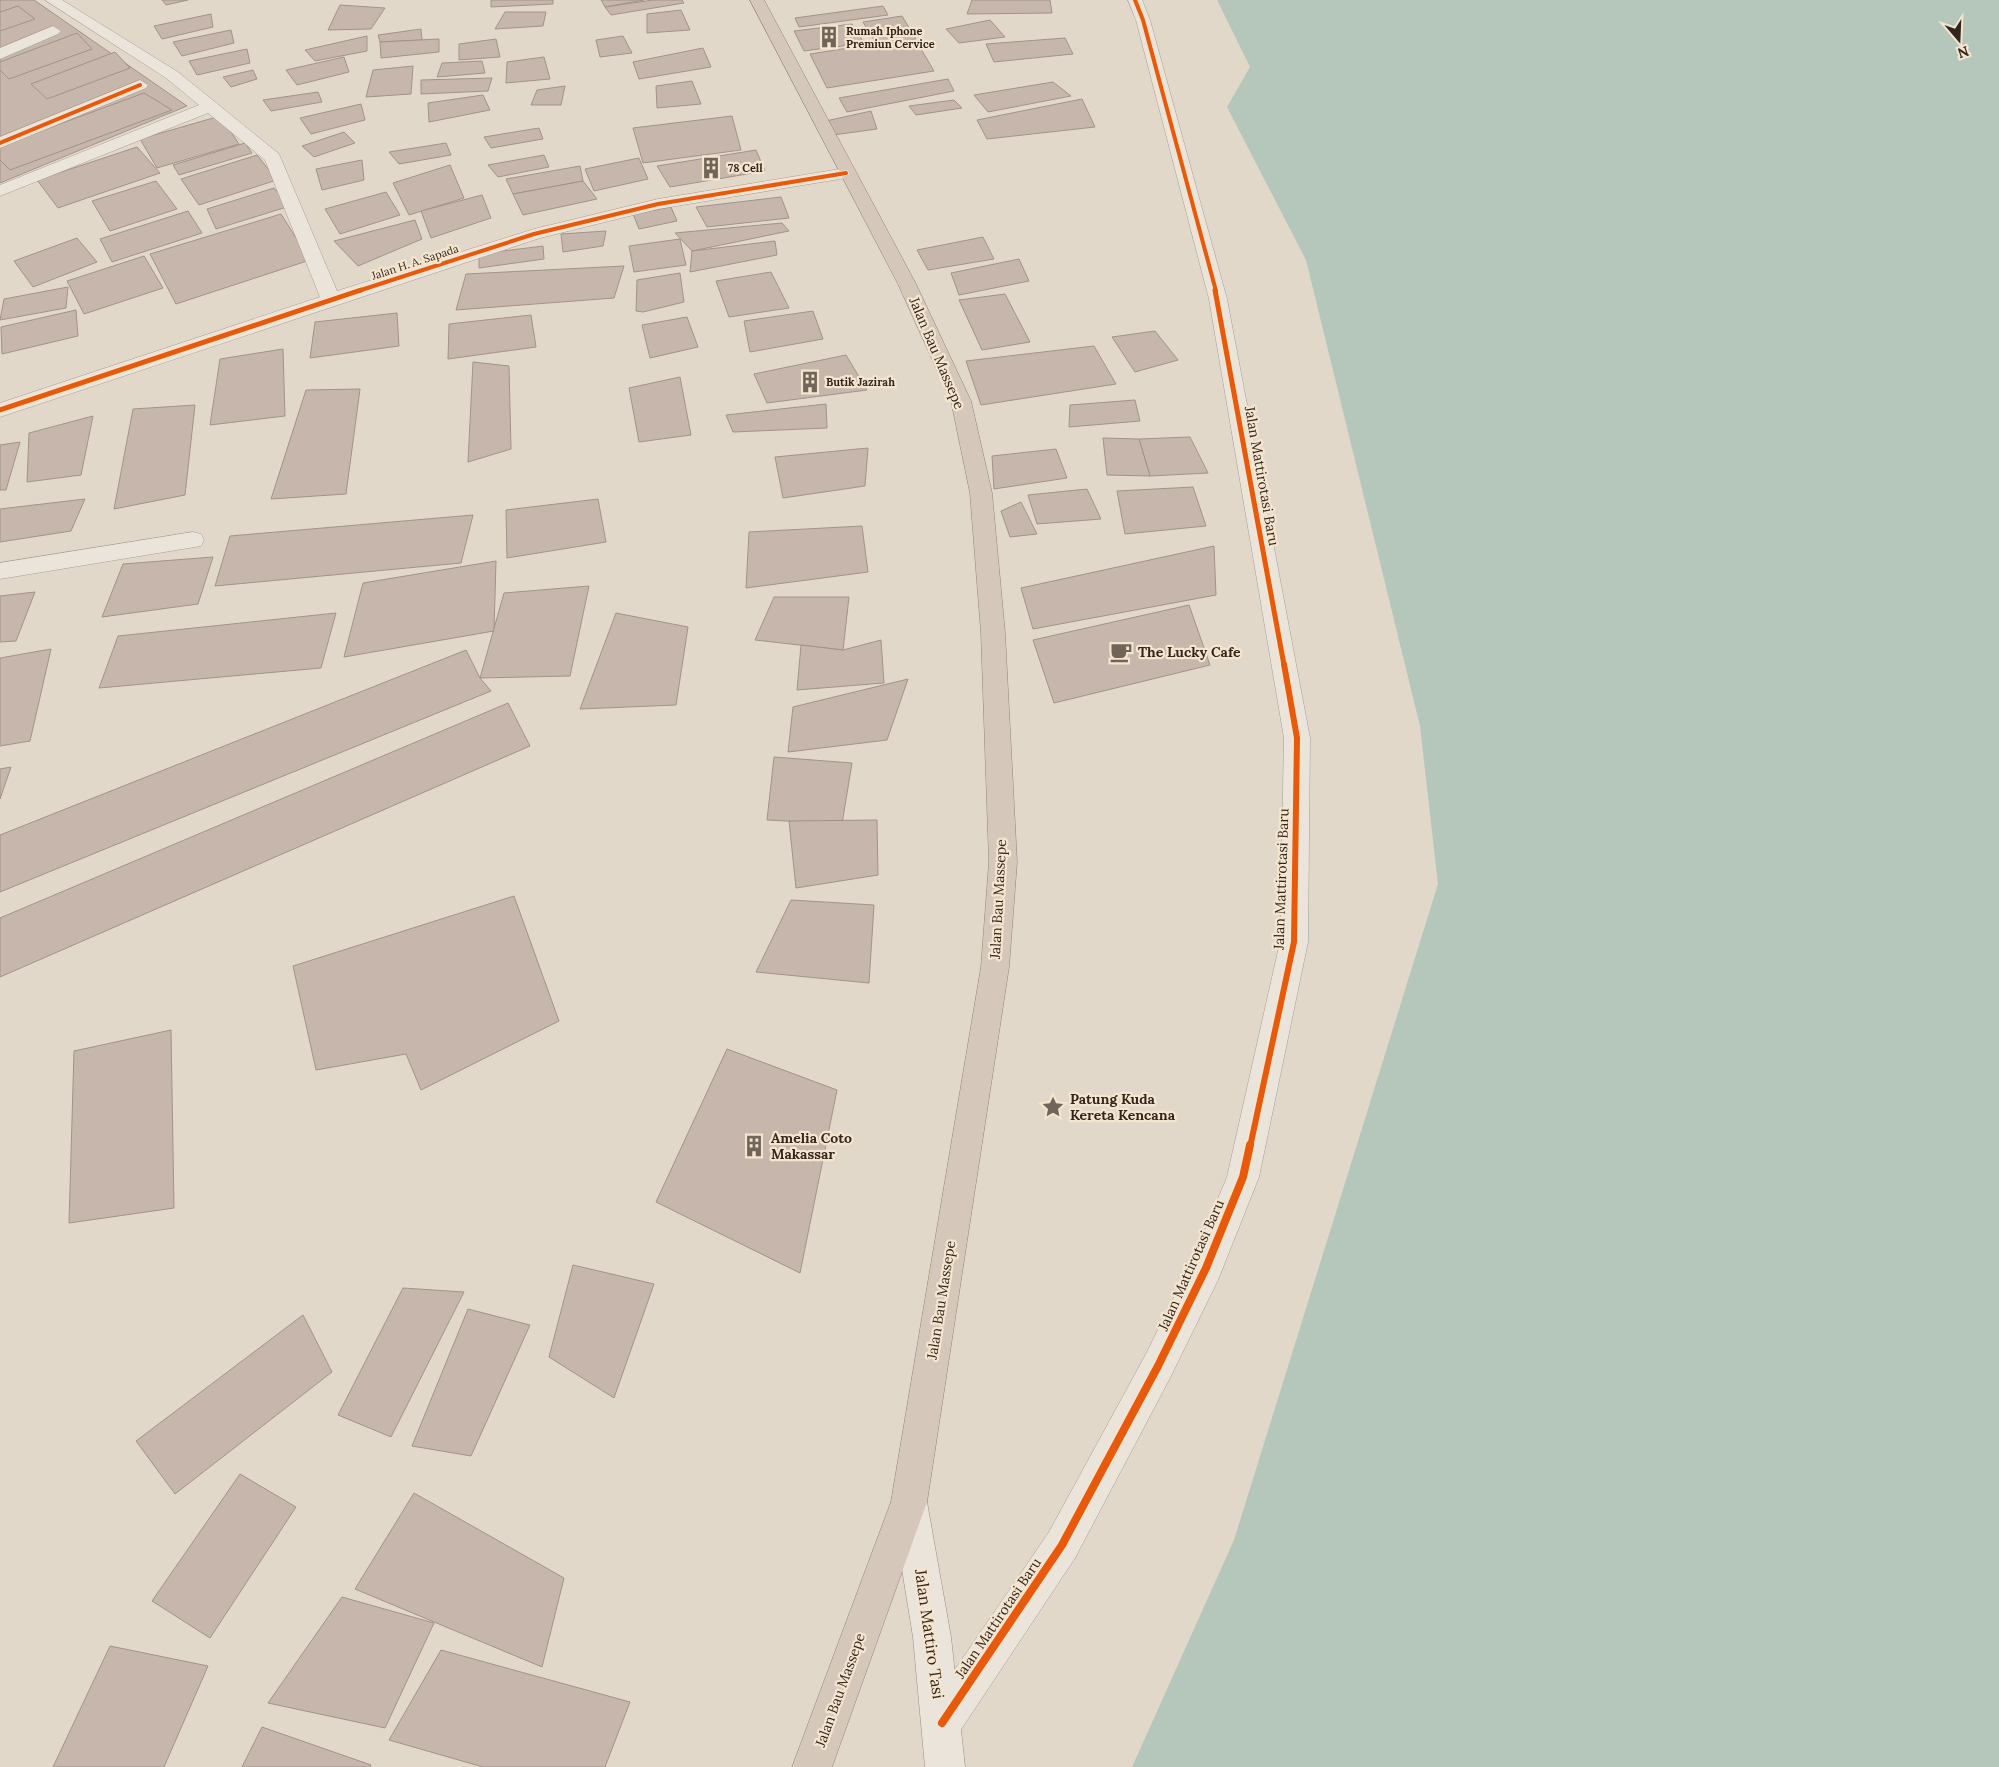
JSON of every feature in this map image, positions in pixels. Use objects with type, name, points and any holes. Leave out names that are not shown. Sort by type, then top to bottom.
[{"type":"highway","name":"Jalan Bau Massepe","points":[[757,0],[846,173],[907,284],[961,401],[981,492],[994,653],[1003,862],[995,967],[909,1502],[812,1767]]},
{"type":"street","points":[[52,0],[165,71],[211,106],[273,158],[331,300]]},
{"type":"street","name":"Jalan Mattirotasi Baru","points":[[942,1723],[1062,1545],[1158,1366],[1206,1268],[1243,1177],[1294,942],[1297,738],[1218,299],[1143,20],[1135,0]]},
{"type":"street","points":[[0,54],[53,31]]},
{"type":"street","points":[[0,123],[8,140],[140,85]]},
{"type":"street","points":[[0,191],[211,106]]},
{"type":"street","name":"Jalan H. A. Sapada","points":[[0,410],[534,234],[658,204],[846,173]]},
{"type":"street","points":[[0,571],[193,540]]},
{"type":"street","name":"Jalan Mattiro Tasi","points":[[909,1502],[932,1637],[945,1767]]},
{"type":"shaded area","points":[[1217,0],[1999,0],[1999,1767],[1132,1767],[1234,1540],[1438,884],[1420,726],[1306,260],[1227,107],[1250,67]]},
{"type":"building","points":[[0,0],[34,0],[187,106],[0,183]]},
{"type":"building","points":[[162,0],[188,0],[166,5]]},
{"type":"building","points":[[491,0],[553,0],[553,4],[491,7]]},
{"type":"building","points":[[601,0],[644,0],[605,7]]},
{"type":"building","points":[[653,0],[682,0],[684,3],[611,15],[605,7]]},
{"type":"building","points":[[972,0],[1050,0],[1052,13],[967,14]]},
{"type":"building","points":[[340,5],[385,8],[371,29],[328,30]]},
{"type":"building","points":[[18,6],[35,19],[0,31],[0,12]]},
{"type":"building","points":[[883,6],[888,15],[799,27],[795,18]]},
{"type":"building","points":[[681,10],[690,30],[647,33],[647,14]]},
{"type":"building","points":[[505,12],[546,12],[543,26],[495,29]]},
{"type":"building","points":[[211,14],[213,27],[162,39],[154,26]]},
{"type":"building","points":[[902,16],[916,39],[877,45],[863,22]]},
{"type":"building","points":[[990,20],[1005,37],[959,43],[946,29]]},
{"type":"building","name":"Rumah Iphone Premiun Cervice","points":[[852,24],[864,43],[804,51],[794,31]]},
{"type":"building","points":[[421,29],[422,40],[380,42],[378,35]]},
{"type":"building","points":[[231,30],[234,43],[182,56],[173,42]]},
{"type":"building","points":[[77,33],[92,49],[9,79],[0,70],[0,62]]},
{"type":"building","points":[[367,36],[367,51],[315,61],[305,50]]},
{"type":"building","points":[[623,36],[632,53],[600,57],[596,40]]},
{"type":"building","points":[[1065,38],[1073,54],[994,62],[986,44]]},
{"type":"building","points":[[439,39],[439,52],[381,58],[380,42]]},
{"type":"building","points":[[496,39],[500,57],[459,60],[459,44]]},
{"type":"building","points":[[874,44],[877,50],[918,44],[934,71],[827,88],[810,54]]},
{"type":"building","points":[[703,48],[711,67],[639,79],[633,62]]},
{"type":"building","points":[[247,49],[250,63],[197,75],[189,61]]},
{"type":"building","points":[[115,52],[130,68],[47,99],[31,84]]},
{"type":"building","points":[[344,57],[349,72],[297,85],[286,70]]},
{"type":"building","points":[[544,57],[550,79],[506,83],[507,62]]},
{"type":"building","points":[[482,61],[485,73],[437,77],[442,63]]},
{"type":"building","points":[[413,66],[411,94],[366,97],[373,70]]},
{"type":"building","points":[[253,70],[257,79],[231,87],[223,77]]},
{"type":"building","points":[[492,78],[488,91],[421,94],[421,80]]},
{"type":"building","points":[[948,79],[954,91],[847,112],[839,98]]},
{"type":"building","points":[[692,81],[701,104],[657,108],[656,86]]},
{"type":"building","points":[[1053,82],[1071,96],[988,112],[974,95]]},
{"type":"building","points":[[565,86],[561,105],[531,105],[537,90]]},
{"type":"building","points":[[318,92],[322,102],[271,111],[263,100]]},
{"type":"building","points":[[144,93],[172,110],[10,170],[0,160],[0,146]]},
{"type":"building","points":[[483,95],[490,110],[429,122],[428,103]]},
{"type":"building","points":[[1082,99],[1095,127],[987,139],[977,120]]},
{"type":"building","points":[[954,100],[962,108],[916,115],[909,106]]},
{"type":"building","points":[[361,104],[365,120],[311,134],[300,118]]},
{"type":"building","points":[[871,111],[877,129],[833,135],[826,121]]},
{"type":"building","points":[[220,116],[239,144],[157,168],[140,139]]},
{"type":"building","points":[[732,116],[741,150],[643,163],[633,128]]},
{"type":"building","points":[[539,128],[543,139],[491,148],[484,137]]},
{"type":"building","points":[[344,132],[355,143],[314,157],[302,146]]},
{"type":"building","points":[[245,143],[252,153],[179,175],[173,165]]},
{"type":"building","points":[[446,143],[451,155],[399,164],[389,152]]},
{"type":"building","points":[[137,147],[160,173],[58,208],[37,180]]},
{"type":"building","name":"78 Cell","points":[[756,150],[765,171],[670,187],[657,166]]},
{"type":"building","points":[[257,155],[277,180],[199,205],[181,179]]},
{"type":"building","points":[[544,155],[549,167],[498,177],[488,165]]},
{"type":"building","points":[[639,158],[648,179],[594,191],[585,169]]},
{"type":"building","points":[[362,160],[364,180],[322,190],[316,169]]},
{"type":"building","points":[[450,165],[464,198],[409,215],[393,183]]},
{"type":"building","points":[[580,166],[583,181],[513,194],[506,179]]},
{"type":"building","points":[[156,181],[177,209],[110,231],[92,201]]},
{"type":"building","points":[[583,181],[597,199],[523,215],[513,194]]},
{"type":"building","points":[[274,188],[290,206],[216,229],[207,209]]},
{"type":"building","points":[[386,192],[400,215],[340,234],[325,209]]},
{"type":"building","points":[[482,195],[491,218],[431,238],[421,211]]},
{"type":"building","points":[[781,197],[789,218],[707,227],[696,207]]},
{"type":"building","points":[[671,207],[677,221],[639,229],[633,214]]},
{"type":"building","points":[[188,211],[202,233],[112,262],[100,239]]},
{"type":"building","points":[[281,214],[310,260],[176,304],[150,254]]},
{"type":"building","points":[[415,220],[422,239],[358,266],[334,241]]},
{"type":"building","points":[[782,223],[789,231],[692,251],[675,233]]},
{"type":"building","points":[[606,231],[603,246],[563,252],[561,234]]},
{"type":"building","points":[[983,237],[994,259],[928,270],[917,250]]},
{"type":"building","points":[[77,238],[97,262],[33,287],[14,261]]},
{"type":"building","points":[[680,239],[686,265],[634,272],[629,246]]},
{"type":"building","points":[[775,241],[777,255],[690,272],[692,251]]},
{"type":"building","points":[[543,246],[544,259],[479,268],[479,254]]},
{"type":"building","points":[[144,256],[163,288],[84,314],[67,281]]},
{"type":"building","points":[[1019,259],[1029,281],[959,295],[951,273]]},
{"type":"building","points":[[624,266],[614,298],[456,310],[466,274]]},
{"type":"building","points":[[771,272],[789,308],[729,317],[716,281]]},
{"type":"building","points":[[680,273],[684,302],[643,312],[636,311],[637,280]]},
{"type":"building","points":[[68,287],[66,308],[0,320],[4,299]]},
{"type":"building","points":[[1005,294],[1030,342],[982,350],[959,300]]},
{"type":"building","points":[[76,310],[78,336],[2,354],[1,327]]},
{"type":"building","points":[[813,311],[823,339],[750,352],[744,321]]},
{"type":"building","points":[[397,313],[399,346],[310,358],[315,322]]},
{"type":"building","points":[[531,315],[536,347],[448,359],[449,324]]},
{"type":"building","points":[[687,317],[698,347],[650,358],[642,325]]},
{"type":"building","points":[[1155,331],[1178,360],[1135,372],[1112,337]]},
{"type":"building","points":[[1094,346],[1116,384],[981,405],[966,361]]},
{"type":"building","points":[[283,349],[285,416],[210,425],[220,359]]},
{"type":"building","name":"Butik Jazirah","points":[[846,355],[867,390],[767,403],[754,374]]},
{"type":"building","points":[[473,362],[509,366],[511,449],[468,462]]},
{"type":"building","points":[[680,377],[691,435],[639,442],[629,388]]},
{"type":"building","points":[[360,389],[346,494],[271,499],[306,390]]},
{"type":"building","points":[[1135,400],[1140,421],[1069,427],[1070,405]]},
{"type":"building","points":[[826,404],[827,428],[733,432],[726,415]]},
{"type":"building","points":[[195,405],[185,495],[114,509],[133,409]]},
{"type":"building","points":[[93,416],[81,475],[27,482],[29,433]]},
{"type":"building","points":[[1190,437],[1208,473],[1150,476],[1139,439]]},
{"type":"building","points":[[1103,438],[1139,439],[1150,476],[1107,475]]},
{"type":"building","points":[[20,442],[6,490],[0,490],[0,445]]},
{"type":"building","points":[[868,448],[865,486],[783,498],[775,457]]},
{"type":"building","points":[[1056,449],[1067,478],[994,489],[992,456]]},
{"type":"building","points":[[1193,487],[1206,526],[1125,534],[1117,491]]},
{"type":"building","points":[[1087,489],[1101,519],[1037,524],[1028,495]]},
{"type":"building","points":[[85,499],[71,531],[0,542],[0,509]]},
{"type":"building","points":[[598,499],[606,542],[507,558],[506,510]]},
{"type":"building","points":[[1021,502],[1037,534],[1010,537],[1001,511]]},
{"type":"building","points":[[473,515],[461,563],[215,586],[230,536]]},
{"type":"building","points":[[862,526],[868,572],[746,588],[749,532]]},
{"type":"building","points":[[1214,546],[1216,595],[1033,629],[1021,588]]},
{"type":"building","points":[[213,557],[198,604],[102,617],[123,564]]},
{"type":"building","points":[[496,561],[494,631],[344,657],[363,583]]},
{"type":"building","points":[[589,586],[570,676],[480,678],[504,593]]},
{"type":"building","points":[[35,592],[16,641],[0,642],[0,596]]},
{"type":"building","points":[[774,597],[849,597],[843,650],[755,640]]},
{"type":"building","name":"The Lucky Cafe","points":[[1189,605],[1210,665],[1054,703],[1033,640]]},
{"type":"building","points":[[336,613],[321,668],[99,688],[118,636]]},
{"type":"building","points":[[616,613],[688,627],[676,705],[580,709]]},
{"type":"building","points":[[881,640],[884,683],[797,690],[801,645],[843,650]]},
{"type":"building","points":[[51,649],[30,741],[0,746],[0,658]]},
{"type":"building","points":[[466,650],[480,678],[491,691],[0,892],[0,835]]},
{"type":"building","points":[[908,679],[887,740],[788,752],[793,707]]},
{"type":"building","points":[[508,703],[530,746],[0,977],[0,918]]},
{"type":"building","points":[[774,757],[852,763],[842,824],[767,820]]},
{"type":"building","points":[[11,767],[0,799],[0,769]]},
{"type":"building","points":[[877,820],[878,875],[796,888],[789,821]]},
{"type":"building","points":[[514,896],[559,1021],[421,1090],[406,1054],[316,1070],[293,966]]},
{"type":"building","points":[[791,900],[874,905],[869,983],[756,972]]},
{"type":"building","points":[[171,1030],[174,1208],[69,1223],[74,1051]]},
{"type":"building","name":"Amelia Coto Makassar","points":[[727,1049],[837,1090],[800,1273],[656,1202]]},
{"type":"building","points":[[573,1265],[654,1284],[614,1398],[549,1357]]},
{"type":"building","points":[[403,1288],[464,1292],[391,1437],[338,1415]]},
{"type":"building","points":[[468,1309],[530,1325],[471,1456],[412,1446]]},
{"type":"building","points":[[303,1315],[332,1372],[175,1494],[136,1441]]},
{"type":"building","points":[[240,1474],[296,1507],[210,1638],[152,1601]]},
{"type":"building","points":[[414,1493],[564,1578],[542,1667],[355,1589]]},
{"type":"building","points":[[342,1597],[434,1623],[385,1728],[268,1703]]},
{"type":"building","points":[[110,1646],[208,1666],[164,1767],[53,1767]]},
{"type":"building","points":[[441,1650],[630,1702],[605,1767],[483,1767],[389,1740]]},
{"type":"building","points":[[262,1727],[371,1765],[370,1767],[242,1767]]},
{"type":"cycle path","points":[[942,1723],[1062,1545],[1158,1366],[1206,1268],[1243,1177],[1294,942],[1297,738],[1218,299],[1143,20],[1135,0]]},
{"type":"cycle path","points":[[0,143],[140,85]]},
{"type":"cycle path","points":[[0,410],[534,234],[658,204],[846,173]]},
{"type":"place","name":"Rumah Iphone Premiun Cervice","points":[[829,37]]},
{"type":"place","name":"78 Cell","points":[[711,168]]},
{"type":"place","name":"Butik Jazirah","points":[[810,382]]},
{"type":"place","name":"The Lucky Cafe","points":[[1121,652]]},
{"type":"place","name":"Patung Kuda Kereta Kencana","points":[[1053,1107]]},
{"type":"place","name":"Amelia Coto Makassar","points":[[754,1146]]}]
